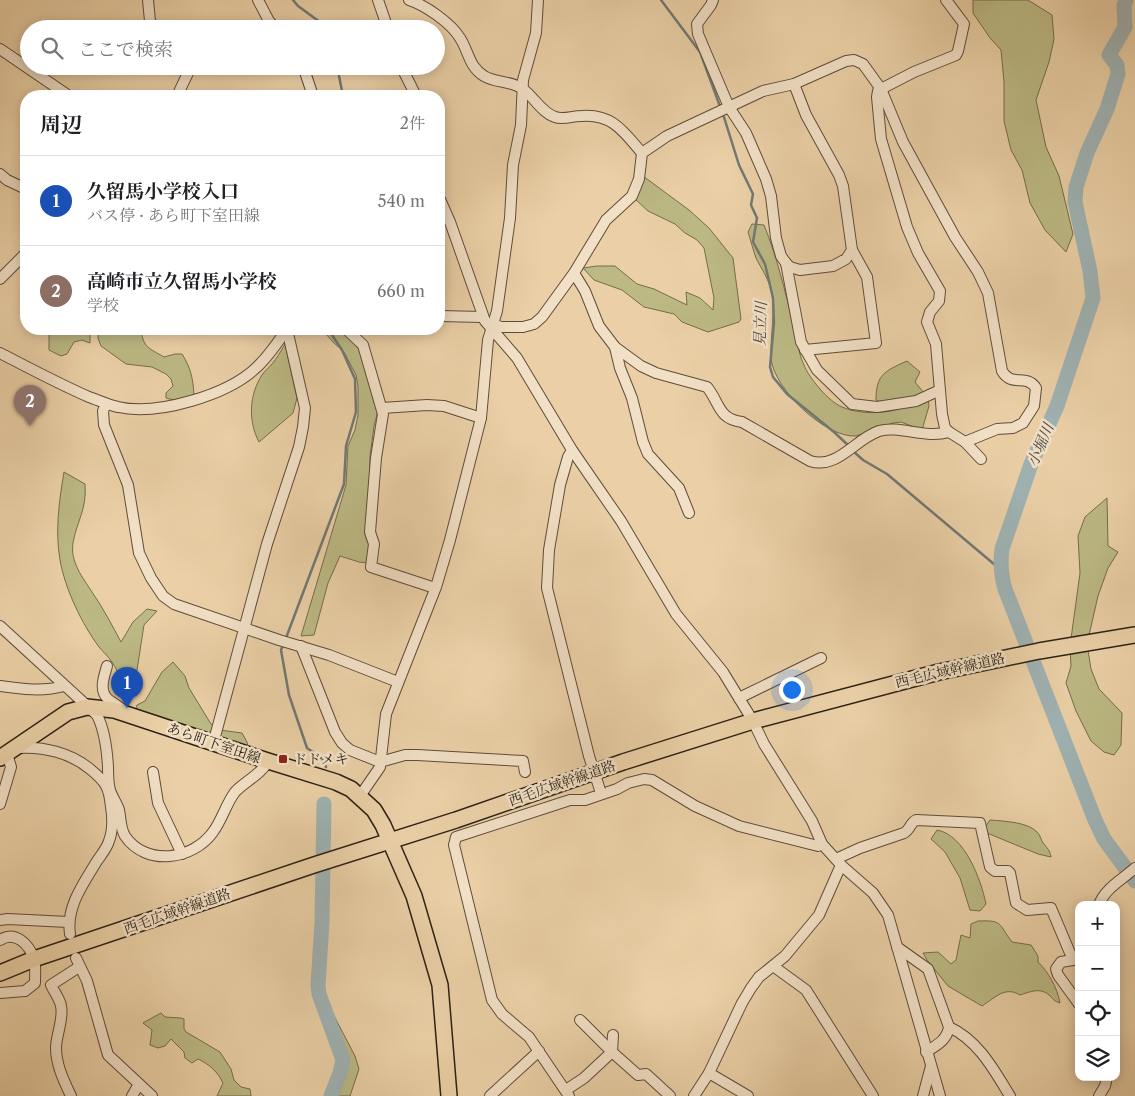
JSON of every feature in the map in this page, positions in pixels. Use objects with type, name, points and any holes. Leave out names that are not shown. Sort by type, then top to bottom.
[{"type":"main road","name":"西毛広域幹線道路","points":[[0,973],[34,959],[314,865],[391,841],[623,762],[753,721],[900,682],[1000,659],[1135,635]]},
{"type":"main road","name":"あら町下室田線","points":[[8,753],[58,718],[76,709],[87,707],[106,708],[336,782],[351,789],[374,810],[383,825],[414,896],[440,985],[449,1096]]},
{"type":"street","points":[[148,0],[150,20]]},
{"type":"street","points":[[258,0],[268,20]]},
{"type":"street","points":[[378,0],[385,20]]},
{"type":"street","points":[[409,0],[419,3],[440,20]]},
{"type":"street","points":[[360,796],[380,767],[386,714],[435,588],[450,540],[481,418],[488,340],[497,312],[510,218],[513,165],[521,125],[524,73],[536,33],[538,0]]},
{"type":"street","points":[[713,0],[709,9],[699,20],[697,29],[724,109],[746,133],[766,179],[771,196],[776,238],[781,256],[790,267],[800,270],[834,266],[846,259],[852,250]]},
{"type":"street","points":[[946,0],[964,24],[956,55],[914,72],[881,89],[878,91],[877,97],[881,139],[912,241],[940,291],[939,301],[930,312],[927,322],[936,344],[942,414],[946,428],[981,459]]},
{"type":"street","points":[[445,24],[460,38],[472,66],[487,78],[522,88],[541,108],[555,117],[569,118],[583,115],[610,120],[619,126],[642,153],[639,180],[632,196],[606,220],[574,273],[542,317],[534,324],[523,328],[492,327]]},
{"type":"street","points":[[0,49],[20,63]]},
{"type":"street","points":[[642,153],[666,136],[762,91],[794,84],[851,60],[864,64],[881,89],[903,142],[955,237],[978,272],[988,293],[1002,371],[1010,380],[1029,381],[1036,388],[1034,406],[1023,423],[1013,428],[997,429],[964,442]]},
{"type":"street","points":[[38,75],[60,90]]},
{"type":"street","points":[[180,90],[187,75]]},
{"type":"street","points":[[306,75],[311,90]]},
{"type":"street","points":[[406,75],[413,90]]},
{"type":"street","points":[[794,84],[810,122],[843,186],[852,239],[852,250],[867,277],[876,343],[806,350]]},
{"type":"street","points":[[0,174],[20,186]]},
{"type":"street","points":[[445,211],[483,317],[517,358],[572,450],[621,521],[676,614],[723,672],[753,721],[764,744],[812,821],[822,844],[879,900],[888,915],[940,1096]]},
{"type":"street","points":[[0,279],[20,259]]},
{"type":"street","points":[[786,263],[801,342],[817,370],[852,404],[878,407],[916,401],[940,390]]},
{"type":"street","points":[[574,273],[585,291],[599,326],[615,347],[630,359],[659,374],[708,387],[725,416],[733,421],[742,422],[810,461],[822,464],[828,463],[854,444],[881,430],[927,434],[949,432]]},
{"type":"street","points":[[445,316],[483,317]]},
{"type":"street","points":[[0,353],[106,404],[126,409],[146,410],[189,401],[231,386],[257,367],[284,335]]},
{"type":"street","points":[[213,744],[267,544],[299,448],[303,427],[305,408],[288,335]]},
{"type":"street","points":[[353,335],[364,345],[382,408],[383,422],[376,458],[370,532],[374,544],[371,567],[435,588]]},
{"type":"street","points":[[615,347],[648,454],[679,488],[689,513]]},
{"type":"street","points":[[106,404],[103,411],[104,425],[128,485],[139,553],[151,578],[163,596],[172,603],[284,641],[329,654],[398,682]]},
{"type":"street","points":[[382,408],[427,405],[444,406],[481,418]]},
{"type":"street","points":[[572,450],[568,457],[560,485],[549,550],[548,588],[589,756],[601,792]]},
{"type":"street","points":[[0,626],[96,715],[101,725],[105,742],[112,830],[108,844],[84,881],[72,905],[68,922],[70,934]]},
{"type":"street","points":[[302,646],[338,738],[350,750],[380,762],[405,755],[523,761],[525,772]]},
{"type":"street","points":[[738,698],[821,658]]},
{"type":"street","points":[[107,666],[102,692],[110,701],[122,708],[122,712]]},
{"type":"street","points":[[0,686],[29,690],[54,689],[64,686]]},
{"type":"street","points":[[0,804],[11,767],[8,753],[32,747],[49,750],[87,766],[98,775],[109,789],[119,810],[120,823],[125,835],[134,845],[150,855],[161,857],[182,854],[200,845],[212,834],[235,793],[265,767],[268,761]]},
{"type":"street","points":[[153,772],[158,802],[182,854]]},
{"type":"street","points":[[613,1035],[612,1052],[568,1093],[529,1037],[497,1009],[492,1000],[454,841],[459,835],[570,800],[585,800],[601,792],[618,790],[628,783],[644,779],[652,780],[695,806],[739,826],[818,846],[822,844]]},
{"type":"street","points":[[694,1096],[709,1073],[742,1003],[759,977],[785,956],[819,914],[839,862],[860,848],[907,831],[916,820],[980,823],[990,868],[995,871],[1008,870],[1016,903],[1027,910],[1052,908],[1075,956]]},
{"type":"street","points":[[1100,901],[1106,893],[1131,872]]},
{"type":"street","points":[[0,920],[68,922]]},
{"type":"street","points":[[0,940],[12,937],[20,939],[27,946],[34,959],[35,983],[25,991],[0,993]]},
{"type":"street","points":[[897,947],[928,969],[949,1027],[942,1042],[926,1052]]},
{"type":"street","points":[[1075,958],[1061,962],[1056,969],[1058,975],[1075,998]]},
{"type":"street","points":[[71,1096],[56,1056],[62,1010],[61,1004],[51,985],[78,962],[87,981],[108,1055],[152,1096]]},
{"type":"street","points":[[773,966],[806,990],[873,1096]]},
{"type":"street","points":[[580,1020],[638,1075],[646,1074],[670,1096]]},
{"type":"street","points":[[949,1027],[961,1032],[988,1060],[1010,1096]]},
{"type":"street","points":[[490,1096],[539,1050]]},
{"type":"street","points":[[923,1096],[931,1064]]},
{"type":"street","points":[[709,1073],[748,1096]]},
{"type":"street","points":[[1099,1096],[1106,1081]]},
{"type":"street","points":[[132,1096],[138,1084]]},
{"type":"shaded area","points":[[973,0],[1028,0],[1052,15],[1054,39],[1049,62],[1036,100],[1046,147],[1059,176],[1073,234],[1066,252],[1045,230],[1030,203],[1022,170],[1011,150],[1004,121],[1004,82],[1001,50],[990,38],[973,13]]},
{"type":"shaded area","points":[[643,176],[689,210],[709,228],[733,258],[741,319],[739,322],[708,332],[682,322],[674,314],[644,307],[622,290],[594,280],[583,268],[615,266],[637,284],[654,289],[687,305],[686,292],[700,298],[713,310],[714,298],[704,248],[697,240],[675,224],[648,211],[635,199]]},
{"type":"shaded area","points":[[752,224],[764,225],[773,249],[802,360],[810,376],[820,389],[831,400],[849,410],[874,413],[905,407],[889,406],[876,400],[876,391],[883,374],[907,361],[920,372],[915,382],[928,398],[929,406],[922,430],[901,422],[856,436],[844,434],[830,429],[816,420],[791,396],[774,370],[771,358],[773,315],[771,289],[756,258],[748,232]]},
{"type":"shaded area","points":[[49,335],[90,335],[90,343],[82,340],[74,342],[67,354],[61,356],[49,350]]},
{"type":"shaded area","points":[[98,335],[142,335],[148,347],[164,357],[182,354],[191,374],[194,395],[180,400],[166,398],[166,393],[173,386],[171,379],[166,374],[152,367],[126,364],[101,346]]},
{"type":"shaded area","points":[[327,335],[346,335],[368,359],[374,403],[379,407],[370,456],[369,556],[367,563],[340,556],[328,583],[314,635],[301,636],[346,485],[348,446],[355,430],[358,415],[356,375],[344,352]]},
{"type":"shaded area","points":[[285,344],[297,398],[293,413],[259,442],[255,434],[252,417],[254,391],[263,374],[274,362]]},
{"type":"shaded area","points":[[64,472],[85,484],[85,501],[73,543],[75,563],[121,642],[133,622],[147,609],[157,611],[144,625],[137,670],[132,688],[122,681],[112,662],[93,638],[75,606],[62,571],[58,527]]},
{"type":"shaded area","points":[[1107,498],[1108,546],[1118,552],[1108,568],[1098,596],[1087,644],[1091,669],[1099,689],[1122,713],[1121,745],[1114,755],[1104,752],[1091,741],[1076,711],[1066,683],[1071,666],[1070,646],[1080,573],[1078,536],[1085,517]]},
{"type":"shaded area","points":[[173,662],[185,676],[189,688],[211,724],[220,730],[242,733],[248,747],[135,712],[137,705],[145,701],[162,672]]},
{"type":"shaded area","points":[[990,820],[1015,823],[1033,829],[1039,834],[1051,857],[1038,854],[987,833],[986,826]]},
{"type":"shaded area","points":[[937,830],[956,840],[976,871],[986,904],[980,911],[970,910],[960,878],[945,852],[931,839]]},
{"type":"shaded area","points":[[978,921],[996,922],[1000,924],[1012,942],[1031,945],[1038,956],[1038,962],[1046,971],[1057,991],[1060,1003],[1042,991],[1020,995],[1005,992],[982,1006],[948,986],[923,953],[938,952],[951,964],[956,960],[961,935],[970,938],[971,924]]},
{"type":"shaded area","points":[[325,1008],[331,1010],[355,1056],[359,1069],[350,1096],[326,1096],[338,1056],[323,1011]]},
{"type":"shaded area","points":[[161,1013],[165,1017],[184,1019],[184,1029],[186,1032],[220,1052],[231,1069],[234,1080],[241,1087],[250,1089],[251,1096],[217,1096],[223,1083],[219,1075],[209,1066],[198,1059],[192,1063],[185,1058],[184,1052],[171,1039],[165,1046],[158,1048],[150,1045],[152,1030],[143,1023]]},
{"type":"waterway","points":[[293,0],[317,20]]},
{"type":"waterway","name":"見立川","points":[[661,0],[700,52],[721,109]]},
{"type":"waterway","name":"小堀川","points":[[1126,0],[1124,5],[1125,27],[1109,55],[1117,65],[1118,74],[1107,109],[1087,153],[1076,187],[1075,202],[1090,271],[1093,298],[1057,406],[1031,464],[1002,549],[1001,564],[1005,589],[1095,820],[1104,839],[1135,881]]},
{"type":"waterway","points":[[339,75],[342,90]]},
{"type":"waterway","name":"見立川","points":[[723,114],[739,165],[753,194],[751,205],[757,218],[753,242],[765,264],[773,298],[774,323],[770,367],[773,377],[787,394],[850,447]]},
{"type":"waterway","points":[[286,638],[344,484],[346,446],[356,412],[355,379],[342,350],[332,335]]},
{"type":"waterway","name":"見立川","points":[[853,451],[863,460],[887,474],[1001,570]]},
{"type":"waterway","points":[[284,643],[281,650],[289,695],[307,748],[324,760],[326,767]]},
{"type":"waterway","points":[[324,804],[322,922],[318,985],[319,994],[343,1060],[331,1096]]},
{"type":"place","name":"高崎市立久留馬小学校","points":[[30,426]]},
{"type":"place","name":"久留馬小学校入口","points":[[127,708]]},
{"type":"place","name":"ドドメキ","points":[[283,759]]}]
